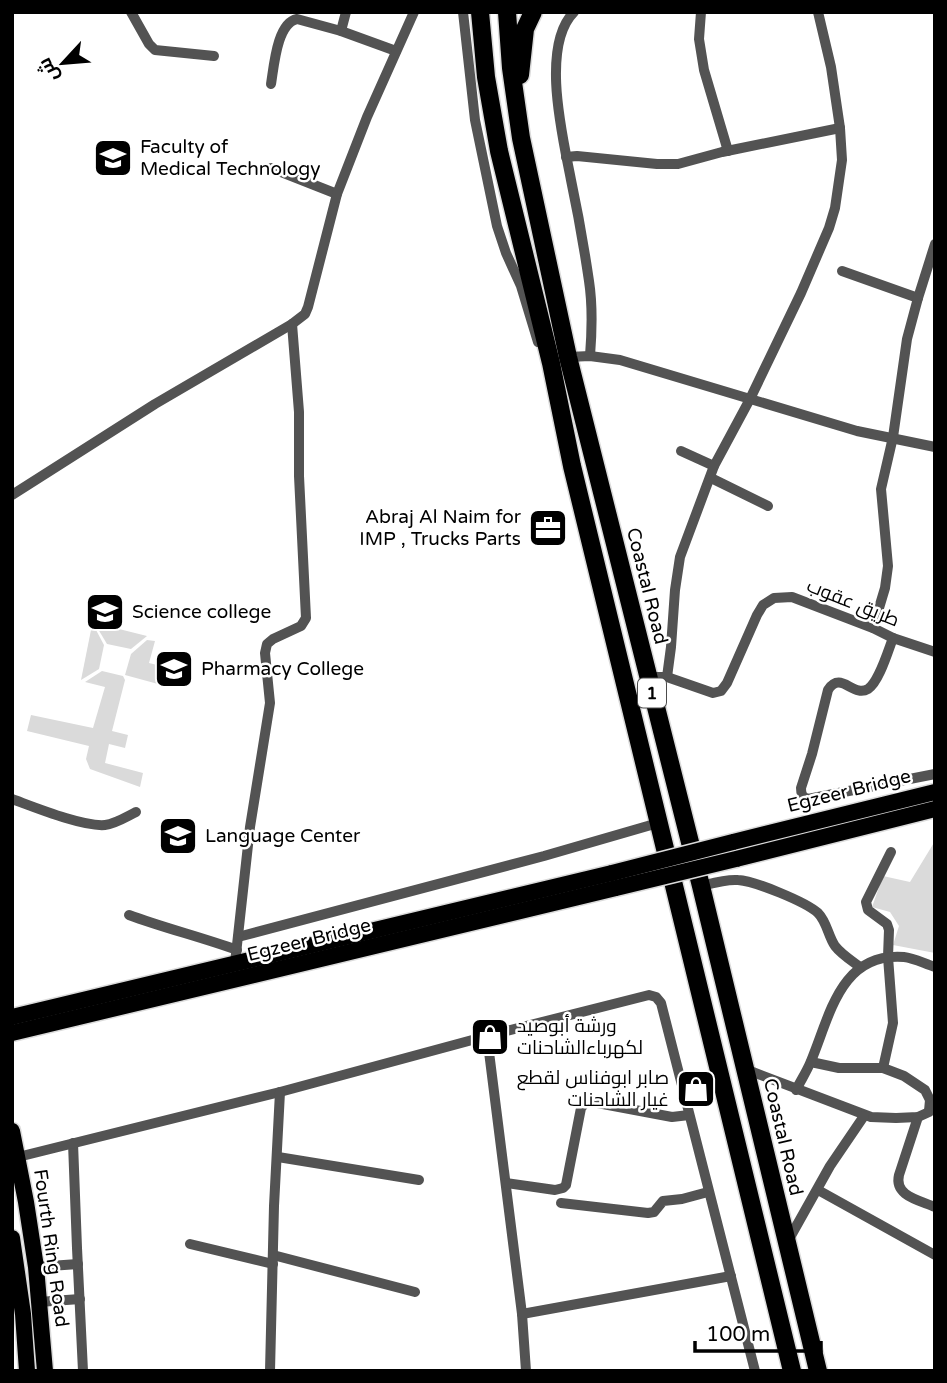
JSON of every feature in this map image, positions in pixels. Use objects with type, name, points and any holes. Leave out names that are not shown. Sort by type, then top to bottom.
[{"type":"highway","points":[[480,12],[486,77],[499,151],[551,363],[572,466],[792,1371]]},
{"type":"highway","name":"Coastal Road","points":[[507,12],[521,138],[568,357],[701,886],[818,1371]]},
{"type":"highway","points":[[521,138],[520,74],[525,29],[533,12]]},
{"type":"main road","name":"Egzeer Bridge","points":[[735,850],[935,792]]},
{"type":"main road","name":"Egzeer Bridge","points":[[735,850],[935,809]]},
{"type":"main road","points":[[615,880],[735,850]]},
{"type":"main road","name":"Egzeer Bridge","points":[[12,1033],[44,1018],[236,957],[615,880]]},
{"type":"main road","name":"Egzeer Bridge","points":[[12,1017],[44,1018],[615,880]]},
{"type":"main road","points":[[12,1012],[44,1018]]},
{"type":"main road","points":[[12,1046],[44,1018]]},
{"type":"main road","name":"Fourth Ring Road","points":[[12,1131],[36,1267],[45,1371]]},
{"type":"main road","name":"Fourth Ring Road","points":[[12,1238],[23,1314],[27,1371]]},
{"type":"street","points":[[131,12],[155,50],[214,56]]},
{"type":"street","points":[[341,31],[346,12]]},
{"type":"street","points":[[12,495],[155,404],[305,314],[312,297],[337,194],[367,117],[414,12]]},
{"type":"street","points":[[463,12],[475,120],[497,226],[521,286],[535,335],[542,352],[551,363]]},
{"type":"street","points":[[574,12],[558,48],[558,108],[593,312],[590,356]]},
{"type":"street","points":[[701,12],[699,39],[704,70],[728,151]]},
{"type":"street","points":[[667,677],[680,557],[714,466],[801,293],[835,208],[842,160],[840,128],[831,67],[818,12]]},
{"type":"street","points":[[271,84],[284,28],[295,15],[396,51]]},
{"type":"street","points":[[566,157],[670,164],[840,128]]},
{"type":"street","points":[[271,168],[337,194]]},
{"type":"street","points":[[873,628],[885,588],[888,566],[881,489],[893,437],[905,349],[935,244]]},
{"type":"street","points":[[842,271],[918,298]]},
{"type":"street","points":[[129,915],[165,929],[207,940],[236,957],[250,827],[270,703],[265,653],[267,644],[301,626],[306,618],[299,476],[299,412],[292,324]]},
{"type":"street","points":[[568,357],[590,356],[620,360],[856,431],[935,447]]},
{"type":"street","points":[[681,451],[714,466]]},
{"type":"street","points":[[711,478],[768,506]]},
{"type":"street","name":"طريق عقوب","points":[[648,677],[667,677],[713,693],[721,691],[757,615],[763,605],[774,598],[792,597],[935,652]]},
{"type":"street","points":[[893,638],[876,679],[869,688],[856,690],[837,682],[828,690],[801,794],[808,799],[935,774]]},
{"type":"street","points":[[12,799],[99,825],[107,825],[136,812]]},
{"type":"street","points":[[238,937],[544,856],[658,822]]},
{"type":"street","points":[[883,1068],[893,1023],[888,957],[889,927],[868,910],[866,902],[891,852]]},
{"type":"street","points":[[701,886],[739,880],[796,901],[817,912],[825,922],[835,946],[860,967]]},
{"type":"street","points":[[796,1090],[811,1062],[831,1007],[860,967],[888,957],[906,957],[935,967]]},
{"type":"street","points":[[18,1157],[280,1092],[649,995],[656,997],[661,1003],[755,1371]]},
{"type":"street","points":[[487,1036],[522,1314],[526,1371]]},
{"type":"street","points":[[745,1069],[864,1116],[918,1117],[933,1110],[925,1090],[904,1076],[883,1068],[839,1068],[811,1062]]},
{"type":"street","points":[[270,1371],[280,1092]]},
{"type":"street","points":[[506,1183],[555,1189],[566,1185],[581,1108],[587,1101],[672,1117],[689,1115]]},
{"type":"street","points":[[787,1244],[842,1146],[864,1116]]},
{"type":"street","points":[[918,1117],[898,1181],[899,1188],[905,1195],[935,1207]]},
{"type":"street","points":[[73,1143],[83,1371]]},
{"type":"street","points":[[278,1157],[419,1180]]},
{"type":"street","points":[[818,1189],[935,1255]]},
{"type":"street","points":[[561,1203],[648,1213],[654,1212],[663,1201],[708,1192]]},
{"type":"street","points":[[190,1244],[273,1259],[415,1292]]},
{"type":"street","points":[[36,1267],[78,1264]]},
{"type":"street","points":[[522,1314],[731,1276]]},
{"type":"street","points":[[39,1302],[80,1299]]},
{"type":"shaded area","points":[[99,624],[147,636],[131,649],[107,644],[98,629]]},
{"type":"shaded area","points":[[91,630],[96,630],[104,645],[99,669],[81,680]]},
{"type":"shaded area","points":[[147,640],[155,641],[149,663],[174,669],[169,687],[125,675],[131,654]]},
{"type":"shaded area","points":[[102,671],[123,676],[125,680],[112,731],[128,735],[125,748],[109,744],[105,763],[143,773],[140,787],[90,769],[86,759],[89,746],[27,731],[31,715],[93,728],[105,687],[85,682]]},
{"type":"shaded area","points":[[935,841],[935,953],[893,945],[899,926],[890,912],[872,907],[883,876],[910,882]]},
{"type":"place","name":"Faculty of Medical Technology","points":[[113,158]]},
{"type":"place","name":"Abraj Al Naim for IMP , Trucks Parts","points":[[548,528]]},
{"type":"place","name":"Science college","points":[[105,612]]},
{"type":"place","name":"Pharmacy College","points":[[174,669]]},
{"type":"place","name":"Language Center","points":[[178,836]]},
{"type":"place","name":"ورشة أبوصيد لكهرباءالشاحنات","points":[[490,1037]]},
{"type":"place","name":"صابر ابوفناس لقطع غيار الشاحنات","points":[[696,1089]]}]
